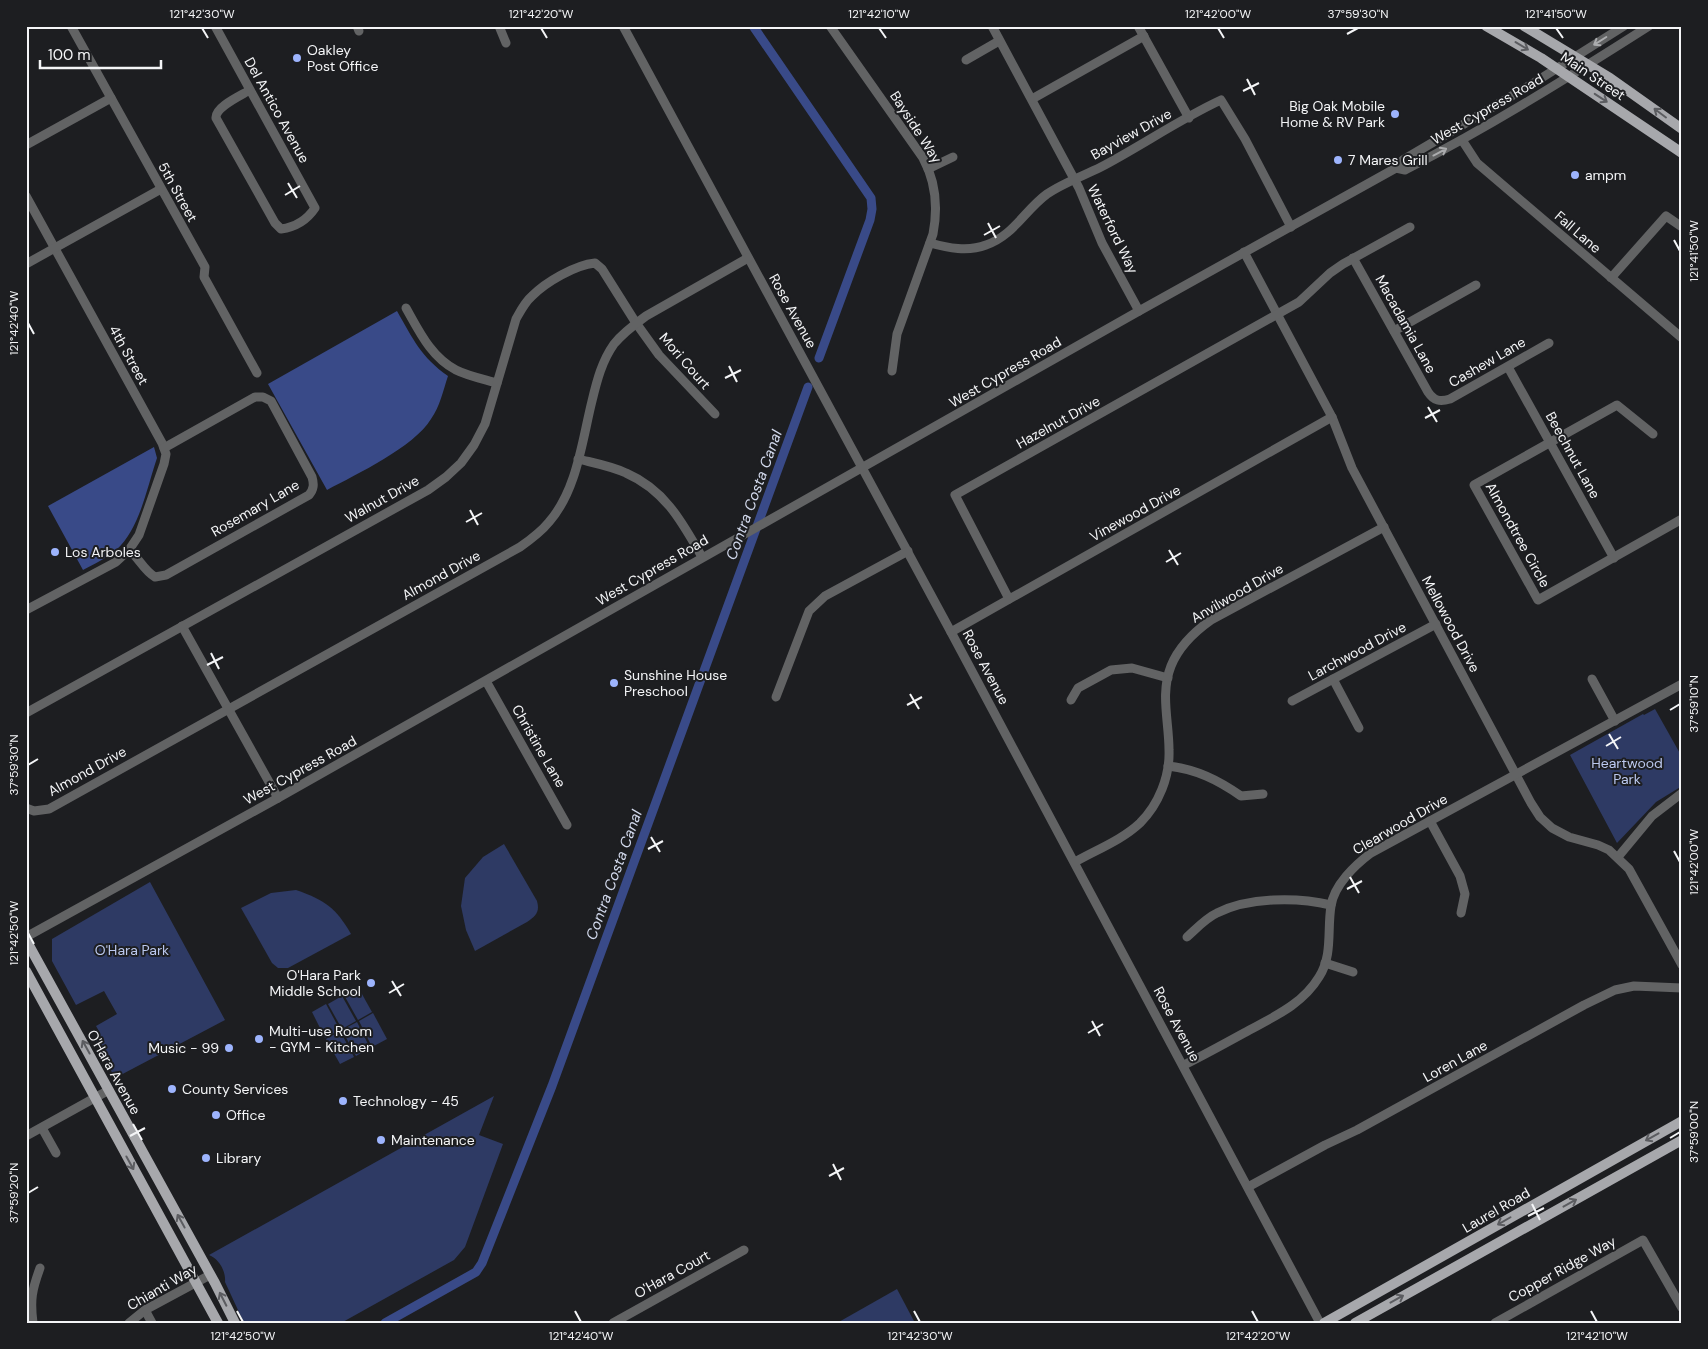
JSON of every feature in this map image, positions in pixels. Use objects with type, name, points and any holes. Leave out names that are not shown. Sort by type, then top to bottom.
[{"type":"main road","name":"Main Street","points":[[1486,26],[1557,68],[1682,153]]},
{"type":"main road","name":"Main Street","points":[[1524,26],[1589,64],[1642,99],[1682,130]]},
{"type":"main road","name":"O'Hara Avenue","points":[[26,938],[235,1323]]},
{"type":"main road","name":"O'Hara Avenue","points":[[26,971],[218,1323]]},
{"type":"main road","points":[[106,1120],[118,1107]]},
{"type":"main road","name":"Laurel Road","points":[[1322,1323],[1682,1121]]},
{"type":"main road","points":[[1355,1323],[1682,1140]]},
{"type":"main road","points":[[1599,1186],[1611,1173],[1625,1165],[1626,1161],[1622,1154]]},
{"type":"street","name":"5th Street","points":[[71,26],[205,268],[204,277],[256,373]]},
{"type":"street","name":"Del Antico Avenue","points":[[215,26],[315,208],[310,216],[292,227],[281,229],[275,223],[216,118],[220,108],[250,90]]},
{"type":"street","points":[[498,26],[506,43]]},
{"type":"street","name":"Rose Avenue","points":[[624,26],[1322,1323]]},
{"type":"street","name":"Bayside Way","points":[[830,26],[928,169],[933,183],[936,209],[934,226],[930,243],[897,334],[892,371]]},
{"type":"street","name":"Waterford Way","points":[[992,26],[1075,180],[1102,243],[1139,311]]},
{"type":"street","points":[[1138,26],[1189,118]]},
{"type":"street","name":"West Cypress Road","points":[[26,938],[1396,168],[1403,160],[1576,57],[1624,26]]},
{"type":"street","name":"West Cypress Road","points":[[1396,168],[1405,170],[1462,140],[1569,77],[1649,26]]},
{"type":"street","points":[[1032,100],[1144,36]]},
{"type":"street","points":[[966,60],[999,41]]},
{"type":"street","points":[[26,146],[111,98]]},
{"type":"street","name":"Bayview Drive","points":[[930,243],[954,248],[970,248],[986,245],[1001,238],[1013,229],[1033,205],[1048,193],[1101,167],[1220,100],[1223,101],[1245,139],[1291,227]]},
{"type":"street","name":"Fall Lane","points":[[1462,140],[1477,163],[1682,338]]},
{"type":"street","points":[[928,169],[953,157]]},
{"type":"street","points":[[26,264],[161,189]]},
{"type":"street","name":"4th Street","points":[[26,196],[164,448]]},
{"type":"street","points":[[1611,278],[1666,216],[1682,227]]},
{"type":"street","points":[[1277,314],[1299,302],[1330,273],[1353,258],[1410,227]]},
{"type":"street","name":"Mellowood Drive","points":[[1244,252],[1332,417],[1352,468],[1540,817],[1552,828],[1569,837],[1598,845],[1618,857],[1635,877],[1682,965]]},
{"type":"street","name":"Almond Drive","points":[[30,809],[49,809],[520,547],[536,536],[561,506],[569,488],[600,372],[615,343],[636,323],[748,258]]},
{"type":"street","name":"Macadamia Lane","points":[[1353,258],[1428,392],[1432,398],[1438,401]]},
{"type":"street","name":"Walnut Drive","points":[[26,713],[420,494],[446,477],[461,463],[474,445],[485,424],[516,319],[531,296],[543,287],[576,268],[585,264],[595,263],[602,269],[636,323]]},
{"type":"street","points":[[1394,331],[1476,285]]},
{"type":"street","points":[[406,308],[431,350],[443,362],[457,370],[497,382]]},
{"type":"street","name":"Hazelnut Drive","points":[[1009,599],[955,495],[1277,314]]},
{"type":"street","name":"Mori Court","points":[[636,323],[671,369],[715,414]]},
{"type":"street","name":"Cashew Lane","points":[[1438,401],[1450,400],[1549,343]]},
{"type":"street","name":"Beechnut Lane","points":[[1508,367],[1614,558]]},
{"type":"street","name":"Rosemary Lane","points":[[129,550],[136,556],[149,574],[155,577],[166,575],[309,494],[314,483],[270,401],[263,397],[255,398],[164,448]]},
{"type":"street","points":[[1550,442],[1617,405],[1653,434]]},
{"type":"street","name":"Vinewood Drive","points":[[951,632],[1332,417]]},
{"type":"street","name":"Almondtree Circle","points":[[1550,442],[1474,485],[1538,600],[1614,558]]},
{"type":"street","points":[[26,610],[116,562],[129,550],[140,535],[164,464],[166,454],[164,448]]},
{"type":"street","points":[[578,459],[627,473],[658,494],[669,504],[679,518],[702,557]]},
{"type":"street","points":[[1614,558],[1682,519]]},
{"type":"street","name":"Anvilwood Drive","points":[[1074,862],[1122,836],[1141,822],[1157,801],[1168,766],[1169,750],[1165,705],[1168,678],[1171,666],[1186,641],[1211,620],[1384,527]]},
{"type":"street","points":[[776,697],[809,610],[825,596],[908,551]]},
{"type":"street","name":"Larchwood Drive","points":[[1292,701],[1436,624]]},
{"type":"street","points":[[182,626],[278,798]]},
{"type":"street","points":[[1071,700],[1078,688],[1111,670],[1132,668],[1168,678]]},
{"type":"street","points":[[1333,679],[1359,728]]},
{"type":"street","points":[[1592,679],[1615,721]]},
{"type":"street","name":"Christine Lane","points":[[486,681],[567,825]]},
{"type":"street","name":"Clearwood Drive","points":[[1184,1065],[1290,1008],[1307,994],[1321,975],[1325,963],[1330,943],[1331,905],[1344,878],[1357,863],[1371,853],[1682,684]]},
{"type":"street","points":[[1168,766],[1197,772],[1224,785],[1241,796],[1263,794]]},
{"type":"street","points":[[1618,857],[1652,816],[1682,793]]},
{"type":"street","points":[[1430,821],[1460,876],[1465,894],[1461,913]]},
{"type":"street","points":[[1187,937],[1216,914],[1250,902],[1300,900],[1331,905]]},
{"type":"street","points":[[1325,963],[1353,972]]},
{"type":"street","name":"Loren Lane","points":[[1248,1187],[1364,1127],[1584,1005],[1615,990],[1634,986],[1682,988]]},
{"type":"street","points":[[26,1136],[109,1090]]},
{"type":"street","points":[[42,1128],[56,1154]]},
{"type":"street","name":"Copper Ridge Way","points":[[1495,1323],[1643,1240],[1682,1308]]},
{"type":"street","name":"O'Hara Court","points":[[614,1323],[744,1250]]},
{"type":"street","points":[[33,1323],[31,1302],[40,1268]]},
{"type":"street","name":"Chianti Way","points":[[129,1323],[135,1316],[145,1310],[210,1275]]},
{"type":"street","points":[[145,1310],[152,1323]]},
{"type":"green space","name":"Heartwood Park","points":[[1655,709],[1682,757],[1682,786],[1656,802],[1617,843],[1570,755]]},
{"type":"green space","points":[[504,844],[537,901],[538,911],[527,922],[475,951],[466,930],[461,906],[465,878],[483,857]]},
{"type":"green space","name":"O'Hara Park","points":[[150,882],[225,1020],[115,1078],[95,1041],[100,1033],[96,1026],[117,1014],[104,991],[76,1005],[52,961],[52,939]]},
{"type":"green space","points":[[296,890],[315,897],[329,906],[335,911],[351,934],[288,968],[278,968],[272,963],[241,908],[271,893]]},
{"type":"green space","points":[[358,987],[372,1012],[358,1020],[344,995]]},
{"type":"green space","points":[[342,996],[356,1021],[342,1029],[328,1004]]},
{"type":"green space","points":[[326,1004],[340,1030],[325,1038],[312,1012]]},
{"type":"green space","points":[[373,1013],[387,1039],[372,1047],[359,1021]]},
{"type":"green space","points":[[357,1022],[370,1048],[356,1056],[342,1030]]},
{"type":"green space","points":[[340,1031],[354,1057],[340,1064],[326,1039]]},
{"type":"green space","points":[[494,1096],[479,1135],[503,1144],[465,1247],[454,1260],[341,1323],[244,1323],[225,1282],[221,1266],[216,1259],[209,1255]]},
{"type":"green space","points":[[897,1289],[915,1323],[837,1323]]},
{"type":"shaded area","points":[[397,311],[424,354],[448,376],[439,404],[423,429],[399,450],[327,490],[268,384]]},
{"type":"shaded area","points":[[154,447],[157,458],[142,507],[131,531],[116,550],[83,570],[48,506]]},
{"type":"waterway","name":"Contra Costa Canal","points":[[753,26],[871,198],[870,220],[819,358]]},
{"type":"waterway","name":"Contra Costa Canal","points":[[385,1323],[476,1272],[482,1263],[552,1086],[808,387]]},
{"type":"place","name":"Oakley Post Office","points":[[297,58]]},
{"type":"place","name":"Big Oak Mobile Home & RV Park","points":[[1395,114]]},
{"type":"place","name":"7 Mares Grill","points":[[1338,160]]},
{"type":"place","name":"ampm","points":[[1575,175]]},
{"type":"place","name":"Los Arboles","points":[[55,552]]},
{"type":"place","name":"Sunshine House Preschool","points":[[614,683]]},
{"type":"place","name":"O'Hara Park Middle School","points":[[371,983]]},
{"type":"place","name":"Multi-use Room - GYM - Kitchen","points":[[259,1039]]},
{"type":"place","name":"Music - 99","points":[[229,1048]]},
{"type":"place","name":"County Services","points":[[172,1089]]},
{"type":"place","name":"Technology - 45","points":[[343,1101]]},
{"type":"place","name":"Office","points":[[216,1115]]},
{"type":"place","name":"Maintenance","points":[[381,1140]]},
{"type":"place","name":"Library","points":[[206,1158]]}]
